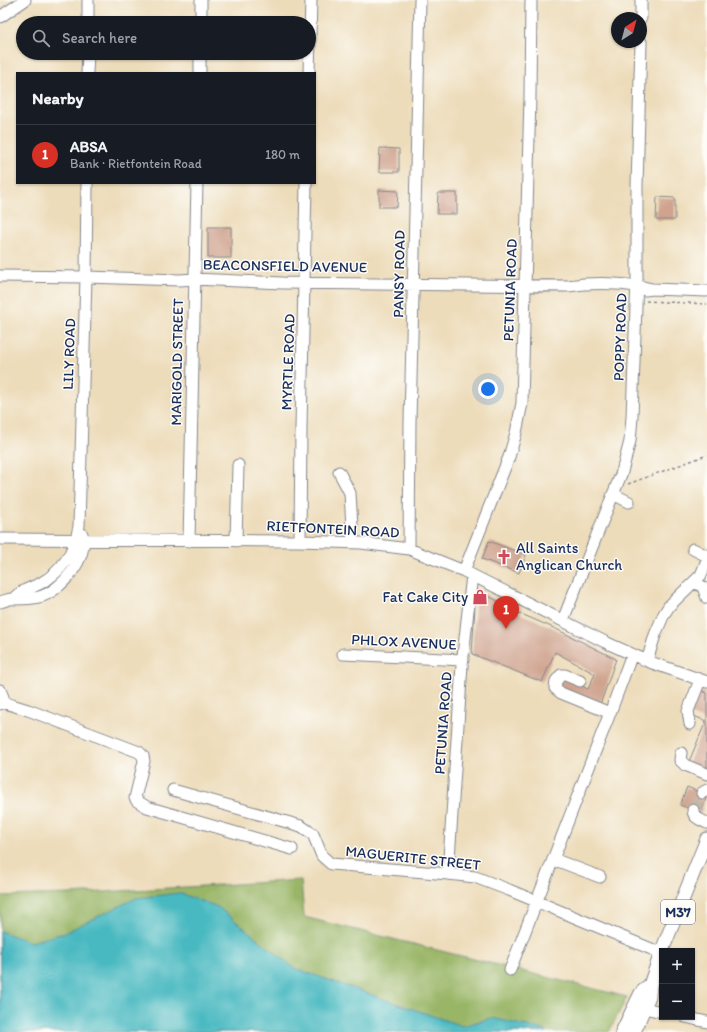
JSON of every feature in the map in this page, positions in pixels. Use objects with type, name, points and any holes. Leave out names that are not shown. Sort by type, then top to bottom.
[{"type":"main road","name":"M37","points":[[663,948],[707,839]]},
{"type":"main road","name":"M37","points":[[634,1032],[650,996],[650,985],[659,960]]},
{"type":"main road","name":"M37","points":[[622,1032],[641,993],[650,985]]},
{"type":"street","points":[[0,16],[25,0]]},
{"type":"street","points":[[88,0],[88,16]]},
{"type":"street","points":[[201,0],[201,16]]},
{"type":"street","points":[[311,0],[311,16]]},
{"type":"street","name":"PANSY ROAD","points":[[409,549],[410,422],[420,0]]},
{"type":"street","name":"PETUNIA ROAD","points":[[448,874],[468,573],[516,433],[522,403],[531,0]]},
{"type":"street","points":[[641,0],[641,12]]},
{"type":"street","name":"POPPY ROAD","points":[[563,620],[613,494],[626,459],[630,442],[636,288],[640,48]]},
{"type":"street","points":[[88,60],[88,72]]},
{"type":"street","points":[[200,60],[200,72]]},
{"type":"street","points":[[309,60],[309,72]]},
{"type":"street","name":"LILY ROAD","points":[[80,539],[79,526],[86,277],[86,184]]},
{"type":"street","name":"MARIGOLD STREET","points":[[189,541],[197,184]]},
{"type":"street","name":"MYRTLE ROAD","points":[[300,541],[306,184]]},
{"type":"street","name":"BEACONSFIELD AVENUE","points":[[0,276],[180,280],[194,279],[414,285],[568,286],[584,290],[636,288],[707,291]]},
{"type":"street","points":[[236,541],[238,465]]},
{"type":"street","points":[[339,472],[350,493],[353,543]]},
{"type":"street","points":[[613,494],[629,502]]},
{"type":"street","name":"RIETFONTEIN ROAD","points":[[0,539],[300,541],[353,543],[409,549],[468,573],[605,642],[647,661],[703,681]]},
{"type":"street","points":[[0,602],[14,598],[22,592],[42,582],[60,568],[65,563],[80,539]]},
{"type":"street","points":[[693,549],[707,556]]},
{"type":"street","points":[[647,661],[655,635],[664,614],[669,606],[701,575],[707,560]]},
{"type":"street","points":[[694,582],[703,587],[707,598]]},
{"type":"street","name":"PHLOX AVENUE","points":[[343,654],[463,660]]},
{"type":"street","points":[[510,970],[632,654]]},
{"type":"street","points":[[580,681],[565,675],[561,675],[556,681],[555,688],[561,693],[610,713]]},
{"type":"street","points":[[690,724],[688,711],[703,681]]},
{"type":"street","points":[[0,690],[3,697],[1,703],[28,710],[139,752],[144,761],[136,798],[137,801],[147,807],[292,848]]},
{"type":"street","points":[[681,752],[680,760],[685,765],[707,774]]},
{"type":"street","name":"MAGUERITE STREET","points":[[173,790],[301,826],[313,834],[322,856],[331,864],[475,877],[659,953]]},
{"type":"street","points":[[692,810],[695,817],[707,823]]},
{"type":"street","points":[[553,859],[600,877]]},
{"type":"street","points":[[644,1008],[659,1011]]},
{"type":"street","points":[[695,1019],[707,1022]]},
{"type":"path","points":[[646,301],[707,304]]},
{"type":"path","points":[[628,479],[626,485],[707,454]]},
{"type":"green space","points":[[301,880],[304,917],[627,997],[609,1032],[0,1032],[0,896],[70,894]]},
{"type":"water","points":[[179,893],[218,907],[294,968],[462,1026],[492,1018],[544,1030],[546,1032],[0,1032],[0,931],[31,942],[64,933],[136,898]]},
{"type":"building","points":[[380,148],[399,149],[399,172],[379,172]]},
{"type":"building","points":[[379,190],[398,191],[397,207],[379,207]]},
{"type":"building","points":[[438,193],[457,193],[457,214],[437,214]]},
{"type":"building","points":[[657,197],[675,198],[675,220],[656,220]]},
{"type":"building","points":[[208,227],[231,227],[231,258],[208,258]]},
{"type":"building","name":"All Saints Anglican Church","points":[[489,541],[526,555],[519,573],[482,559]]},
{"type":"building","points":[[476,589],[519,613],[556,629],[616,659],[600,705],[558,688],[562,677],[588,689],[595,674],[555,652],[542,682],[472,654]]},
{"type":"building","points":[[700,690],[707,693],[707,773],[688,764],[706,721],[689,714]]},
{"type":"building","points":[[687,787],[707,795],[701,813],[680,805]]},
{"type":"tunnel","points":[[693,810],[702,793]]},
{"type":"place","name":"All Saints Anglican Church","points":[[504,557]]},
{"type":"place","name":"Fat Cake City","points":[[480,597]]},
{"type":"place","name":"ABSA","points":[[506,629]]}]
